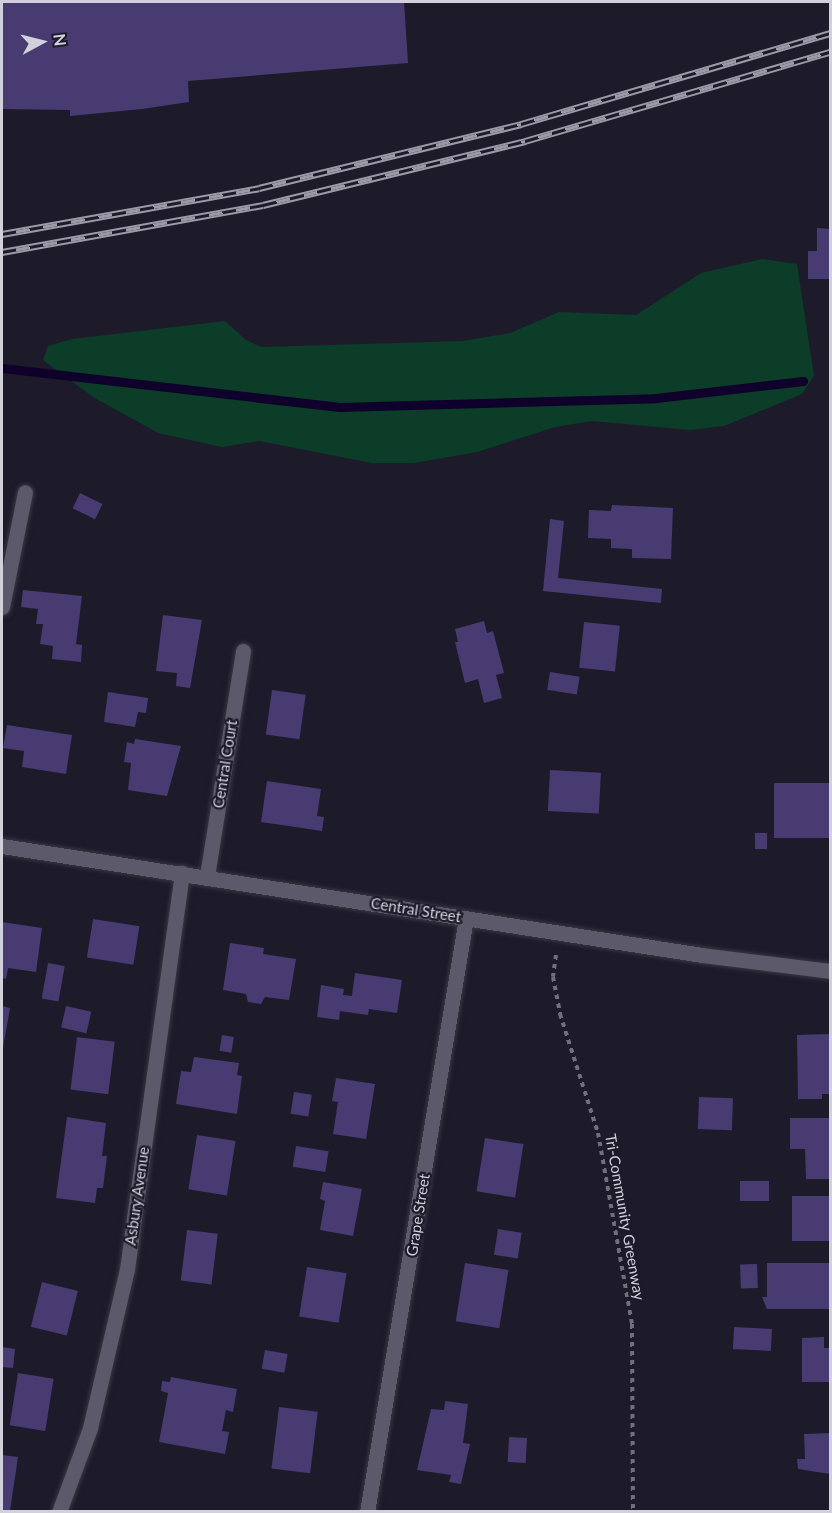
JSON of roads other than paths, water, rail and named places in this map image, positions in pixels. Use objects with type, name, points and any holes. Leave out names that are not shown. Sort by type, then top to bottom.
[{"type":"street","points":[[2,607],[25,492]]},
{"type":"street","name":"Central Court","points":[[207,876],[243,651]]},
{"type":"street","name":"Central Street","points":[[2,846],[207,876],[559,933],[831,971]]},
{"type":"street","name":"Asbury Avenue","points":[[59,1512],[90,1428],[127,1269],[182,873]]},
{"type":"street","name":"Grape Street","points":[[367,1512],[465,918]]},
{"type":"waterway","points":[[2,368],[340,407],[656,398],[803,381]]},
{"type":"railway","points":[[2,234],[259,188],[521,124],[830,33]]},
{"type":"railway","points":[[2,252],[263,205],[525,141],[830,52]]}]
